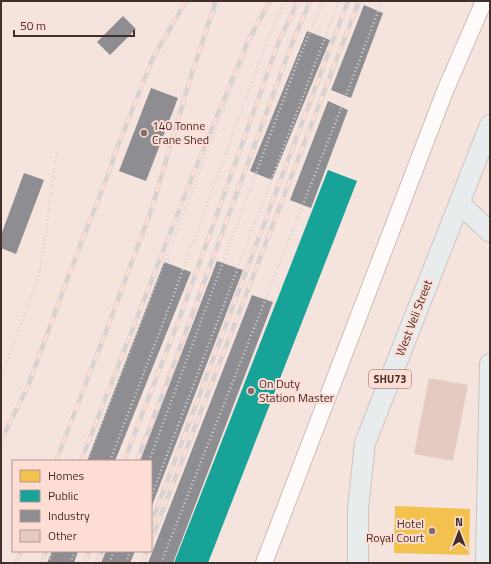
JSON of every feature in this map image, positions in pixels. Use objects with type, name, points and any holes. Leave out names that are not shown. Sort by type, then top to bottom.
[{"type":"main road","name":"West Veli Street","points":[[358,563],[358,509],[365,443],[490,125]]},
{"type":"main road","points":[[459,203],[490,232]]},
{"type":"main road","points":[[486,563],[490,364]]},
{"type":"street","points":[[264,563],[442,98],[484,1]]},
{"type":"street","points":[[358,563],[365,563]]},
{"type":"path","points":[[88,460],[213,136],[270,1]]},
{"type":"path","points":[[110,460],[168,310],[268,38],[285,1]]},
{"type":"path","points":[[149,460],[297,63],[323,1]]},
{"type":"path","points":[[152,494],[339,1]]},
{"type":"path","points":[[161,563],[342,106],[382,1]]},
{"type":"path","points":[[1,377],[40,273],[57,151]]},
{"type":"path","points":[[48,563],[53,552]]},
{"type":"path","points":[[70,563],[75,552]]},
{"type":"path","points":[[109,563],[114,552]]},
{"type":"path","points":[[126,563],[130,552]]},
{"type":"building: Homes","name":"Hotel Royal Court","points":[[395,506],[470,509],[469,555],[394,553]]},
{"type":"building: Public","points":[[328,170],[357,181],[208,563],[174,563]]},
{"type":"building: Industry","points":[[364,5],[383,13],[351,98],[331,90]]},
{"type":"building: Industry","points":[[123,16],[136,29],[110,55],[97,42]]},
{"type":"building: Industry","points":[[307,31],[330,40],[272,180],[250,171]]},
{"type":"building: Industry","name":"140 Tonne Crane Shed","points":[[151,88],[178,98],[146,181],[119,171]]},
{"type":"building: Industry","points":[[328,101],[348,110],[311,208],[290,200]]},
{"type":"building: Industry","points":[[24,173],[44,180],[16,254],[1,248],[1,235]]},
{"type":"building: Industry","points":[[217,261],[243,270],[152,505],[152,460],[140,460]]},
{"type":"building: Industry","points":[[164,262],[191,272],[115,460],[87,460]]},
{"type":"building: Industry","points":[[252,295],[273,302],[173,563],[148,563]]},
{"type":"building: Industry","points":[[52,552],[78,552],[74,563],[47,563]]},
{"type":"building: Industry","points":[[106,552],[135,552],[130,563],[101,563]]},
{"type":"building: Other","points":[[429,378],[468,385],[453,461],[414,454]]},
{"type":"railway","points":[[1,441],[28,386],[117,148],[153,58],[186,1]]},
{"type":"railway","points":[[56,460],[152,208],[191,76],[216,1]]},
{"type":"railway","points":[[81,460],[192,177],[248,41],[270,1]]},
{"type":"railway","points":[[124,460],[183,309],[279,41],[298,1]]},
{"type":"railway","points":[[137,460],[291,46],[310,1]]},
{"type":"railway","points":[[152,521],[348,1]]},
{"type":"railway","points":[[152,538],[359,1]]},
{"type":"railway","points":[[16,563],[21,552]]},
{"type":"railway","points":[[42,563],[46,552]]},
{"type":"railway","points":[[85,563],[89,552]]},
{"type":"railway","points":[[97,563],[102,552]]},
{"type":"railway","points":[[142,563],[147,552]]},
{"type":"place","name":"140 Tonne Crane Shed","points":[[144,133]]},
{"type":"place","name":"On Duty Station Master","points":[[251,391]]},
{"type":"place","name":"Hotel Royal Court","points":[[432,531]]}]
